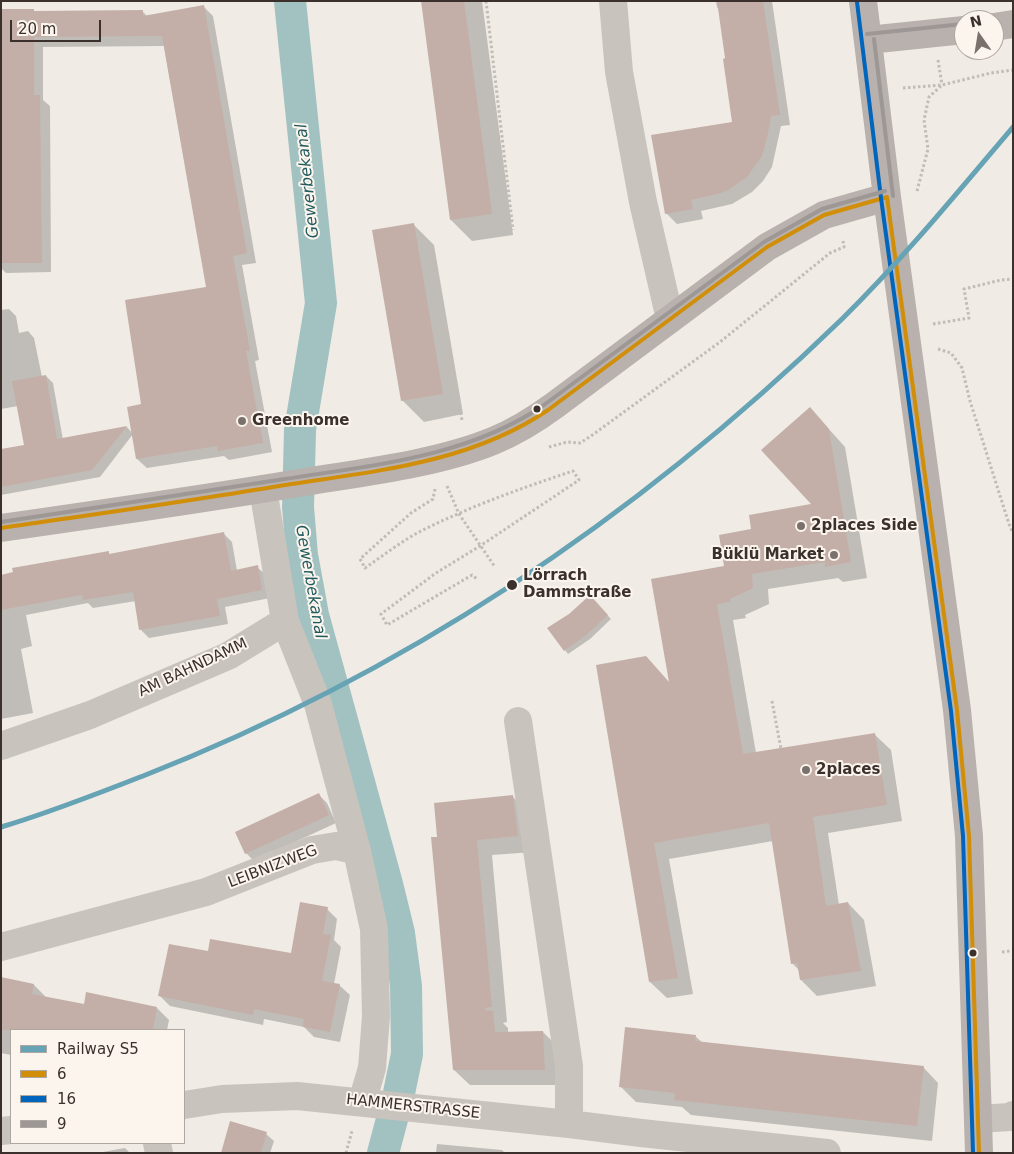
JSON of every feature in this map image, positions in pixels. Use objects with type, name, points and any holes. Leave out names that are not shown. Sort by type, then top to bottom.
[{"type":"main road","points":[[863,1],[887,197],[957,710],[970,836],[979,1153]]},
{"type":"main road","points":[[868,40],[954,31]]},
{"type":"main road","points":[[1,528],[263,489],[469,450],[495,440],[549,410],[767,247],[824,215],[887,197]]},
{"type":"street","points":[[614,1],[619,72],[643,202],[670,319]]},
{"type":"street","points":[[263,489],[285,621],[318,704],[358,851],[374,929],[376,1016],[369,1102]]},
{"type":"street","name":"AM BAHNDAMM","points":[[1,746],[90,715],[228,656],[285,621]]},
{"type":"street","points":[[518,721],[569,1066],[569,1124]]},
{"type":"street","name":"LEIBNIZWEG","points":[[1,946],[206,892],[312,850],[336,846],[358,851]]},
{"type":"street","name":"HAMMERSTRASSE","points":[[185,1105],[222,1099],[297,1096],[569,1124],[641,1143],[827,1153]]},
{"type":"street","points":[[978,1119],[1013,1115]]},
{"type":"path","points":[[486,1],[512,230]]},
{"type":"path","points":[[873,90],[942,85],[990,73],[1013,70]]},
{"type":"path","points":[[887,197],[918,191],[928,149],[924,120],[929,97],[942,85]]},
{"type":"path","points":[[548,447],[586,440],[720,342],[830,253],[844,247],[842,210]]},
{"type":"path","points":[[432,250],[460,411]]},
{"type":"path","points":[[906,333],[969,318],[964,289],[1013,279]]},
{"type":"path","points":[[906,333],[951,353],[962,368],[970,401],[1013,532]]},
{"type":"path","points":[[436,483],[433,499],[411,513],[360,560],[365,568],[422,531],[459,514],[518,490],[573,471],[579,480],[436,573],[381,614],[387,625],[472,575],[477,579]]},
{"type":"path","points":[[445,481],[459,514],[495,567]]},
{"type":"path","points":[[772,701],[780,749]]},
{"type":"building","points":[[421,1],[464,1],[492,214],[450,220]]},
{"type":"building","points":[[717,1],[763,1],[780,115],[771,116],[762,156],[747,177],[721,193],[691,200],[693,209],[665,214],[651,135],[732,122]]},
{"type":"building","points":[[204,5],[247,253],[233,256],[250,351],[246,351],[263,443],[218,451],[217,446],[136,459],[127,407],[141,404],[125,300],[206,287],[162,36],[34,37],[34,95],[40,95],[42,263],[1,263],[1,9],[34,9],[34,11],[143,10],[143,16]]},
{"type":"building","points":[[414,223],[443,394],[401,401],[372,230]]},
{"type":"building","points":[[46,375],[57,439],[127,426],[92,470],[1,487],[1,449],[24,445],[12,381]]},
{"type":"building","points":[[810,407],[829,429],[851,562],[825,567],[825,562],[752,574],[753,588],[730,599],[730,602],[717,604],[743,754],[875,733],[887,805],[813,817],[826,906],[848,902],[861,971],[800,980],[797,963],[791,964],[769,823],[654,843],[678,978],[649,982],[596,665],[646,656],[669,682],[651,579],[724,566],[719,535],[751,529],[749,515],[811,504],[761,450]]},
{"type":"building","points":[[224,532],[231,571],[258,565],[262,590],[217,599],[220,616],[139,630],[133,592],[83,600],[82,595],[1,610],[1,575],[13,572],[12,568],[109,551],[109,554]]},
{"type":"building","points":[[590,595],[608,615],[586,635],[564,651],[547,628],[569,614]]},
{"type":"building","points":[[319,793],[329,815],[245,854],[235,832]]},
{"type":"building","points":[[513,795],[518,836],[477,840],[492,1007],[485,1008],[485,1010],[493,1011],[495,1032],[543,1031],[545,1070],[453,1070],[431,837],[437,837],[434,803]]},
{"type":"building","points":[[300,902],[328,907],[323,934],[331,935],[322,981],[340,984],[330,1032],[303,1027],[304,1019],[254,1009],[253,1015],[158,996],[169,944],[208,951],[210,939],[291,953]]},
{"type":"building","points":[[1,977],[34,984],[32,994],[84,1004],[86,992],[157,1007],[153,1029],[1,1030]]},
{"type":"building","points":[[625,1027],[696,1035],[695,1041],[924,1066],[917,1126],[674,1100],[675,1093],[619,1087]]},
{"type":"building","points":[[230,1121],[267,1132],[261,1153],[221,1153]]},
{"type":"waterway","name":"Gewerbekanal","points":[[290,1],[321,303],[300,430],[298,507],[302,555],[313,615],[399,933],[406,986],[407,1054],[383,1153]]},
{"type":"rail line","name":"S5","points":[[1,827],[108,790],[241,735],[335,689],[427,638],[515,583],[601,523],[684,459],[764,391],[842,319],[887,273],[1013,127]]},
{"type":"transit line","name":"16","points":[[857,2],[881,198],[951,711],[963,836],[973,1153]]},
{"type":"transit line","name":"9","points":[[867,34],[954,25]]},
{"type":"transit line","name":"9","points":[[874,39],[893,196]]},
{"type":"transit line","name":"9","points":[[1,522],[352,469],[419,456],[452,448],[484,437],[515,423],[544,405],[764,242],[822,209],[885,191]]},
{"type":"transit line","name":"6","points":[[887,197],[957,710],[969,836],[979,1153]]},
{"type":"transit line","name":"6","points":[[1,528],[387,469],[421,462],[487,442],[518,428],[548,410],[767,247],[824,215],[887,197]]},
{"type":"place","name":"Greenhome","points":[[242,421]]},
{"type":"place","name":"2places Side","points":[[801,526]]},
{"type":"place","name":"Büklü Market","points":[[834,555]]},
{"type":"place","name":"Lörrach Dammstraße","points":[[512,585]]},
{"type":"place","name":"2places","points":[[806,770]]}]
